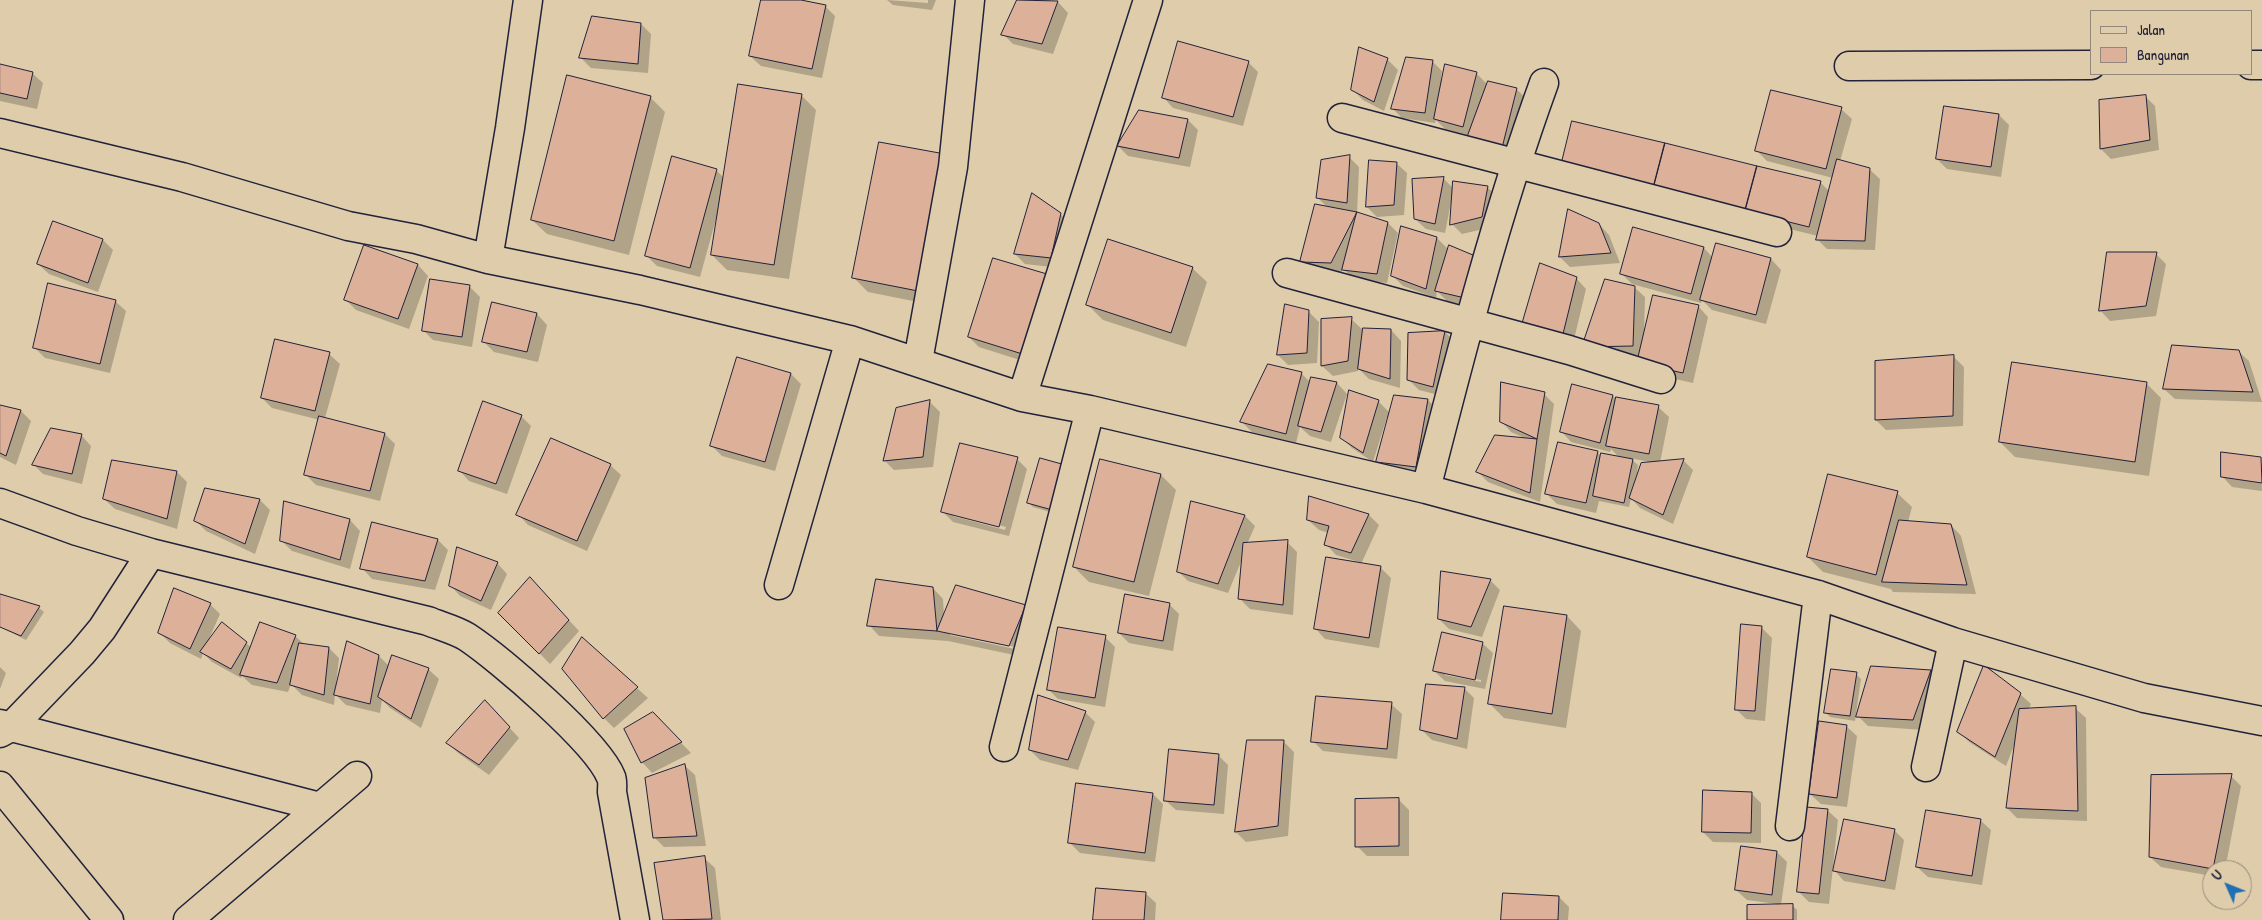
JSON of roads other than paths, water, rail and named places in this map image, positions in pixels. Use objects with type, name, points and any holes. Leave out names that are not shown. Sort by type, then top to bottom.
[{"type":"street","points":[[488,259],[510,128],[528,0]]},
{"type":"street","points":[[918,361],[953,168],[970,0]]},
{"type":"street","points":[[1022,397],[1148,0]]},
{"type":"street","points":[[1849,66],[2090,66]]},
{"type":"street","points":[[1426,488],[1468,324],[1515,164],[1544,82]]},
{"type":"street","points":[[1342,118],[1777,232]]},
{"type":"street","points":[[0,133],[182,177],[348,226],[416,239],[488,259],[640,290],[850,340],[1022,397],[1090,410],[1426,488],[1818,596],[1953,642],[2144,698],[2262,721]]},
{"type":"street","points":[[1287,273],[1468,324],[1569,350],[1661,379]]},
{"type":"street","points":[[779,584],[850,340]]},
{"type":"street","points":[[1004,747],[1090,410]]},
{"type":"street","points":[[0,503],[77,531],[151,553],[428,621],[465,636],[507,669],[568,723],[600,760],[612,778],[612,792],[635,920]]},
{"type":"street","points":[[4,728],[82,653],[102,629],[151,553]]},
{"type":"street","points":[[1790,826],[1818,596]]},
{"type":"street","points":[[1926,766],[1953,642]]},
{"type":"street","points":[[4,728],[320,807]]},
{"type":"street","points":[[188,920],[357,776]]},
{"type":"street","points":[[0,786],[109,920]]}]
